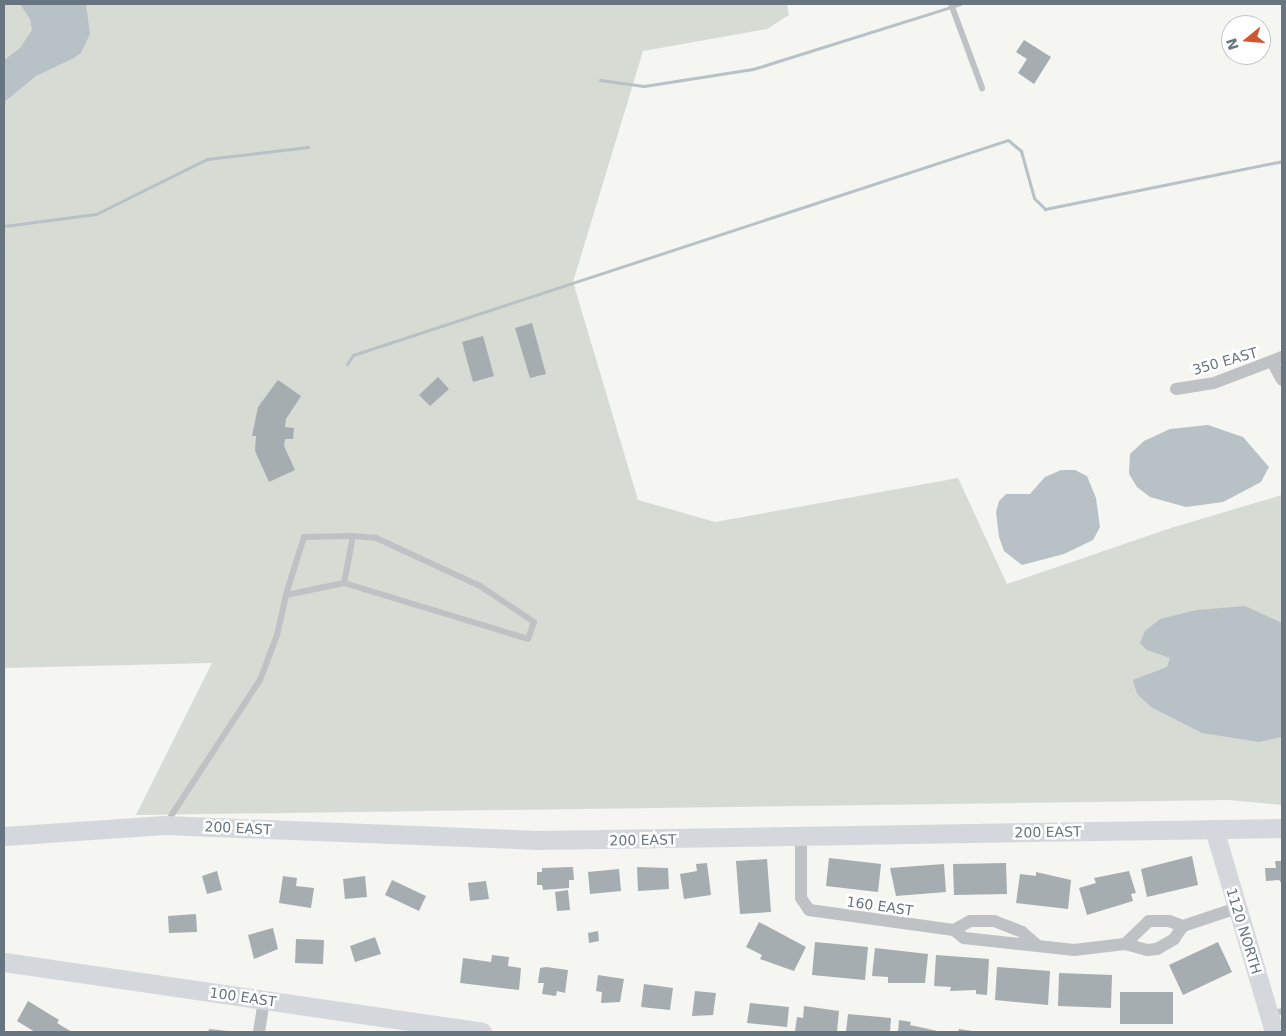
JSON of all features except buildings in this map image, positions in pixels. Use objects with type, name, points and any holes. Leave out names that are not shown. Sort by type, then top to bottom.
[{"type":"street","points":[[1278,360],[1282,380]]},
{"type":"street","name":"350 EAST","points":[[1176,389],[1214,383],[1278,360]]},
{"type":"street","name":"200 EAST","points":[[4,836],[165,825],[538,840],[801,838],[1282,828]]},
{"type":"street","name":"1120 NORTH","points":[[1214,829],[1237,908],[1275,1019]]},
{"type":"street","name":"160 EAST","points":[[801,838],[800,888],[803,906],[809,910],[954,930],[964,938],[1036,944],[1074,950],[1125,944],[1147,950],[1157,949],[1174,939],[1183,926],[1237,908]]},
{"type":"street","name":"160 EAST","points":[[954,930],[970,921],[994,921],[1022,932],[1036,944]]},
{"type":"street","points":[[1125,944],[1149,921],[1170,921],[1183,926]]},
{"type":"street","name":"100 EAST","points":[[4,962],[264,1000],[408,1027],[482,1032]]},
{"type":"street","points":[[259,1032],[264,1000]]},
{"type":"lane","points":[[951,4],[982,88]]},
{"type":"lane","points":[[344,583],[353,536]]},
{"type":"lane","points":[[165,825],[260,680],[277,636],[286,595],[304,537],[353,536],[376,538],[480,586],[534,622],[528,638],[344,583],[286,595]]},
{"type":"shaded area","points":[[4,4],[787,4],[789,15],[767,29],[643,51],[573,282],[638,500],[715,522],[958,478],[1007,584],[1171,528],[1282,495],[1282,805],[1229,800],[136,815],[212,663],[4,668]]},
{"type":"shaded area","points":[[20,4],[86,4],[90,34],[81,53],[36,76],[4,102],[4,60],[20,48],[32,30],[30,19]]},
{"type":"shaded area","points":[[1208,425],[1243,437],[1269,467],[1261,482],[1223,502],[1186,507],[1150,497],[1137,487],[1129,474],[1130,454],[1144,441],[1170,429]]},
{"type":"shaded area","points":[[1061,470],[1075,470],[1087,476],[1096,498],[1100,527],[1093,540],[1064,554],[1022,565],[1004,551],[999,537],[996,512],[999,501],[1006,494],[1030,494],[1045,477]]},
{"type":"shaded area","points":[[1245,606],[1282,623],[1282,737],[1259,742],[1202,733],[1151,707],[1137,694],[1133,680],[1167,667],[1170,658],[1147,650],[1140,643],[1145,631],[1160,619],[1197,610]]},
{"type":"waterway","points":[[600,80],[644,86],[753,69],[960,4]]},
{"type":"waterway","points":[[347,364],[353,355],[1008,140],[1021,151],[1034,198],[1045,209],[1282,161]]},
{"type":"waterway","points":[[4,226],[96,214],[207,159],[308,147]]}]
